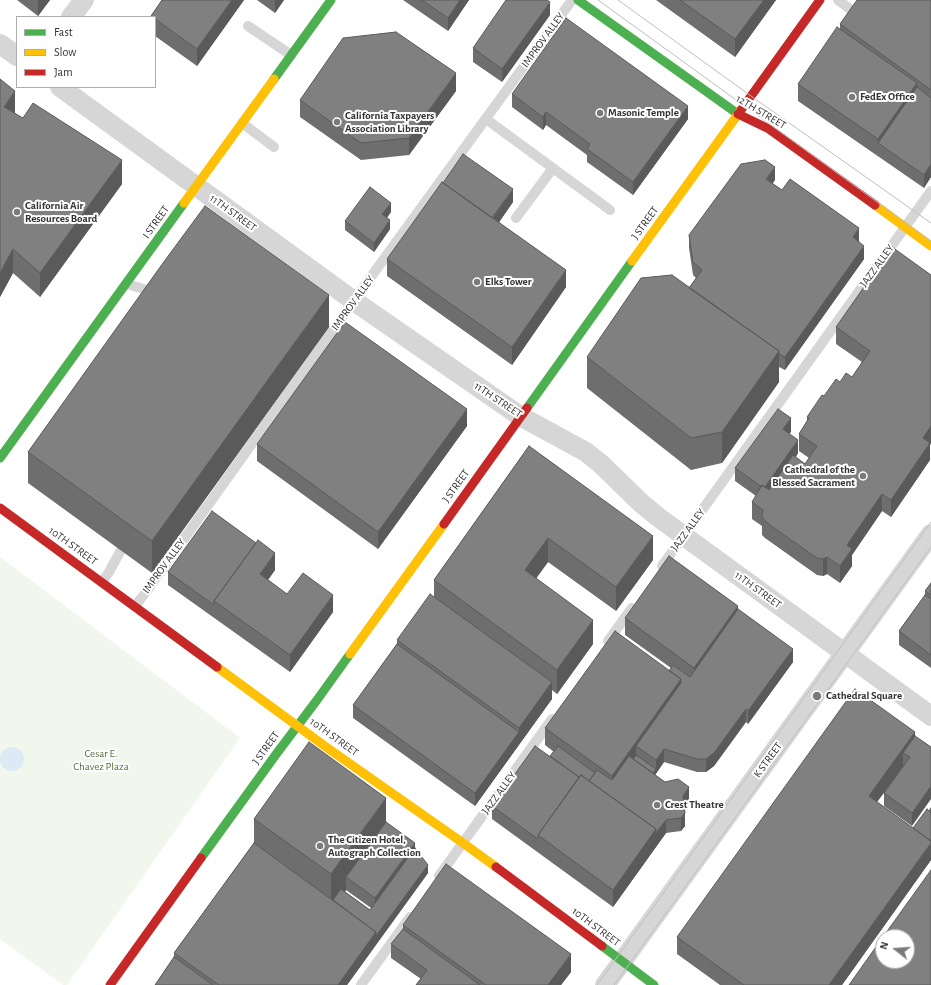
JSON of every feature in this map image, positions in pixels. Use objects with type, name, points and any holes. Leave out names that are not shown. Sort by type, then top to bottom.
[{"type":"main road","name":"I STREET","points":[[0,458],[331,0]]},
{"type":"main road","name":"12TH STREET","points":[[578,0],[738,114],[769,130],[931,246]]},
{"type":"main road","name":"J STREET","points":[[110,985],[820,0]]},
{"type":"main road","name":"10TH STREET","points":[[0,508],[326,747],[463,843],[654,985]]},
{"type":"street","points":[[0,44],[16,55]]},
{"type":"street","name":"11TH STREET","points":[[61,88],[196,186],[319,280],[354,301],[520,416],[586,452],[658,517],[931,716]]},
{"type":"street","name":"K STREET","points":[[605,985],[931,534]]},
{"type":"lane","name":"IMPROV ALLEY","points":[[135,606],[572,0]]},
{"type":"lane","points":[[838,0],[858,16]]},
{"type":"lane","points":[[248,26],[291,56]]},
{"type":"lane","points":[[486,119],[610,210]]},
{"type":"lane","points":[[242,123],[274,147]]},
{"type":"lane","points":[[516,218],[553,168]]},
{"type":"lane","name":"JAZZ ALLEY","points":[[656,574],[931,191]]},
{"type":"lane","points":[[126,284],[163,294]]},
{"type":"lane","points":[[102,582],[121,550]]},
{"type":"lane","points":[[604,648],[639,599]]},
{"type":"lane","name":"JAZZ ALLEY","points":[[433,884],[560,708]]},
{"type":"lane","points":[[361,985],[415,909]]},
{"type":"green space","name":"Cesar E. Chavez Plaza","points":[[0,557],[240,738],[67,985],[63,985],[0,939]]},
{"type":"shaded area","points":[[12,747],[21,750],[24,759],[21,768],[12,771],[3,768],[0,759],[3,750]]},
{"type":"building","points":[[162,0],[232,0],[197,49],[156,20],[156,16],[151,16]]},
{"type":"building","points":[[422,0],[460,0],[448,18]]},
{"type":"building","points":[[506,0],[547,0],[550,2],[502,69],[473,48]]},
{"type":"building","points":[[680,0],[764,0],[735,39]]},
{"type":"building","points":[[857,0],[931,0],[931,90],[840,24]]},
{"type":"building","name":"Masonic Temple","points":[[566,18],[688,106],[633,182],[587,149],[590,144],[546,112],[543,117],[512,94]]},
{"type":"building","points":[[837,27],[917,83],[878,139],[798,84]]},
{"type":"building","points":[[396,32],[456,73],[409,138],[361,143],[300,100],[343,38]]},
{"type":"building","points":[[0,79],[15,91],[4,107],[23,118],[33,103],[122,160],[40,273],[13,249],[0,273]]},
{"type":"building","points":[[917,87],[931,98],[931,164],[924,175],[878,143]]},
{"type":"building","points":[[463,154],[513,189],[492,218],[443,183]]},
{"type":"building","points":[[765,160],[775,167],[766,179],[782,190],[790,179],[859,228],[853,237],[864,246],[785,357],[779,354],[779,351],[689,288],[702,270],[693,262],[689,235],[741,164]]},
{"type":"building","name":"Elks Tower","points":[[442,182],[566,270],[512,347],[387,259]]},
{"type":"building","points":[[370,187],[391,203],[382,214],[390,220],[374,243],[345,221]]},
{"type":"building","points":[[205,206],[329,295],[152,541],[28,452]]},
{"type":"building","points":[[892,247],[931,275],[931,426],[923,438],[930,443],[891,500],[882,494],[847,545],[852,549],[840,566],[827,557],[823,559],[817,558],[774,528],[762,517],[763,510],[752,502],[762,485],[769,490],[793,455],[805,464],[817,446],[799,434],[809,418],[807,417],[822,395],[824,396],[836,379],[840,382],[846,373],[852,377],[870,351],[836,327]]},
{"type":"building","points":[[672,275],[779,351],[722,432],[691,438],[587,357],[641,278]]},
{"type":"building","points":[[345,322],[467,409],[378,532],[257,444]]},
{"type":"building","points":[[778,409],[791,418],[783,429],[798,440],[765,487],[762,485],[762,487],[735,468]]},
{"type":"building","points":[[529,446],[653,536],[616,587],[548,538],[525,570],[593,620],[557,670],[434,580]]},
{"type":"building","points":[[212,511],[256,543],[214,601],[214,605],[168,572]]},
{"type":"building","points":[[258,540],[275,553],[260,574],[287,594],[303,573],[333,595],[290,655],[214,601]]},
{"type":"building","points":[[669,556],[738,606],[694,668],[625,618]]},
{"type":"building","points":[[931,583],[931,595],[925,591]]},
{"type":"building","points":[[430,594],[552,682],[519,728],[397,640]]},
{"type":"building","points":[[925,595],[931,599],[931,655],[899,631]]},
{"type":"building","points":[[738,609],[793,649],[748,711],[746,709],[714,753],[706,759],[697,759],[664,749],[656,760],[636,746],[681,683],[681,679],[669,671],[673,665],[690,677]]},
{"type":"building","points":[[615,631],[681,679],[612,776],[545,728]]},
{"type":"building","points":[[397,644],[519,732],[475,793],[353,705]]},
{"type":"building","points":[[855,689],[915,732],[869,796],[931,841],[931,843],[829,985],[744,985],[677,937]]},
{"type":"building","points":[[915,736],[931,747],[931,786],[912,813],[884,793],[910,757],[903,753]]},
{"type":"building","points":[[309,742],[386,798],[331,874],[254,819]]},
{"type":"building","points":[[535,746],[579,777],[538,835],[538,839],[492,806]]},
{"type":"building","points":[[558,746],[595,773],[589,781],[581,775],[579,777],[550,756]]},
{"type":"building","points":[[636,755],[656,769],[653,773],[633,759]]},
{"type":"building","points":[[629,756],[665,782],[678,779],[689,787],[683,796],[685,813],[681,818],[666,820],[656,833],[656,829],[589,781],[597,770],[612,780]]},
{"type":"building","points":[[581,775],[656,829],[613,890],[538,835]]},
{"type":"building","points":[[927,809],[931,813],[931,841],[913,828]]},
{"type":"building","points":[[386,822],[415,843],[375,898],[346,877]]},
{"type":"building","points":[[254,843],[376,932],[338,985],[219,985],[174,953]]},
{"type":"building","points":[[415,848],[428,865],[376,936],[376,932],[333,900],[341,889],[370,910]]},
{"type":"building","points":[[446,864],[571,954],[548,985],[486,985],[403,925]]},
{"type":"building","points":[[931,870],[931,985],[849,985],[875,948],[875,969],[915,969],[915,929],[889,929]]},
{"type":"building","points":[[403,929],[480,985],[416,985],[427,970],[391,944]]},
{"type":"building","points":[[174,957],[213,985],[155,985]]},
{"type":"tram line","points":[[598,0],[931,241]]},
{"type":"tram line","points":[[618,0],[931,223]]},
{"type":"tram line","points":[[597,985],[931,522]]},
{"type":"tram line","points":[[614,985],[931,547]]},
{"type":"traffic: fast","points":[[274,79],[331,0]]},
{"type":"traffic: fast","points":[[578,0],[738,114]]},
{"type":"traffic: fast","points":[[0,458],[184,203]]},
{"type":"traffic: fast","points":[[527,408],[632,261]]},
{"type":"traffic: fast","points":[[201,858],[350,654]]},
{"type":"traffic: fast","points":[[602,946],[654,985]]},
{"type":"traffic: slow","points":[[184,203],[274,79]]},
{"type":"traffic: slow","points":[[632,261],[741,110]]},
{"type":"traffic: slow","points":[[875,205],[931,246]]},
{"type":"traffic: slow","points":[[350,654],[444,524]]},
{"type":"traffic: slow","points":[[217,667],[326,747],[496,867]]},
{"type":"traffic: jam","points":[[741,110],[820,0]]},
{"type":"traffic: jam","points":[[738,114],[769,129],[875,205]]},
{"type":"traffic: jam","points":[[444,524],[527,408]]},
{"type":"traffic: jam","points":[[0,508],[217,667]]},
{"type":"traffic: jam","points":[[110,985],[201,858]]},
{"type":"traffic: jam","points":[[496,867],[602,946]]},
{"type":"place","name":"FedEx Office","points":[[852,97]]},
{"type":"place","name":"Masonic Temple","points":[[600,113]]},
{"type":"place","name":"California Taxpayers Association Library","points":[[337,122]]},
{"type":"place","name":"California Air Resources Board","points":[[17,212]]},
{"type":"place","name":"Elks Tower","points":[[477,282]]},
{"type":"place","name":"Cathedral of the Blessed Sacrament","points":[[863,476]]},
{"type":"place","name":"Cathedral Square","points":[[817,696]]},
{"type":"place","name":"Crest Theatre","points":[[657,805]]},
{"type":"place","name":"The Citizen Hotel, Autograph Collection","points":[[320,846]]}]
